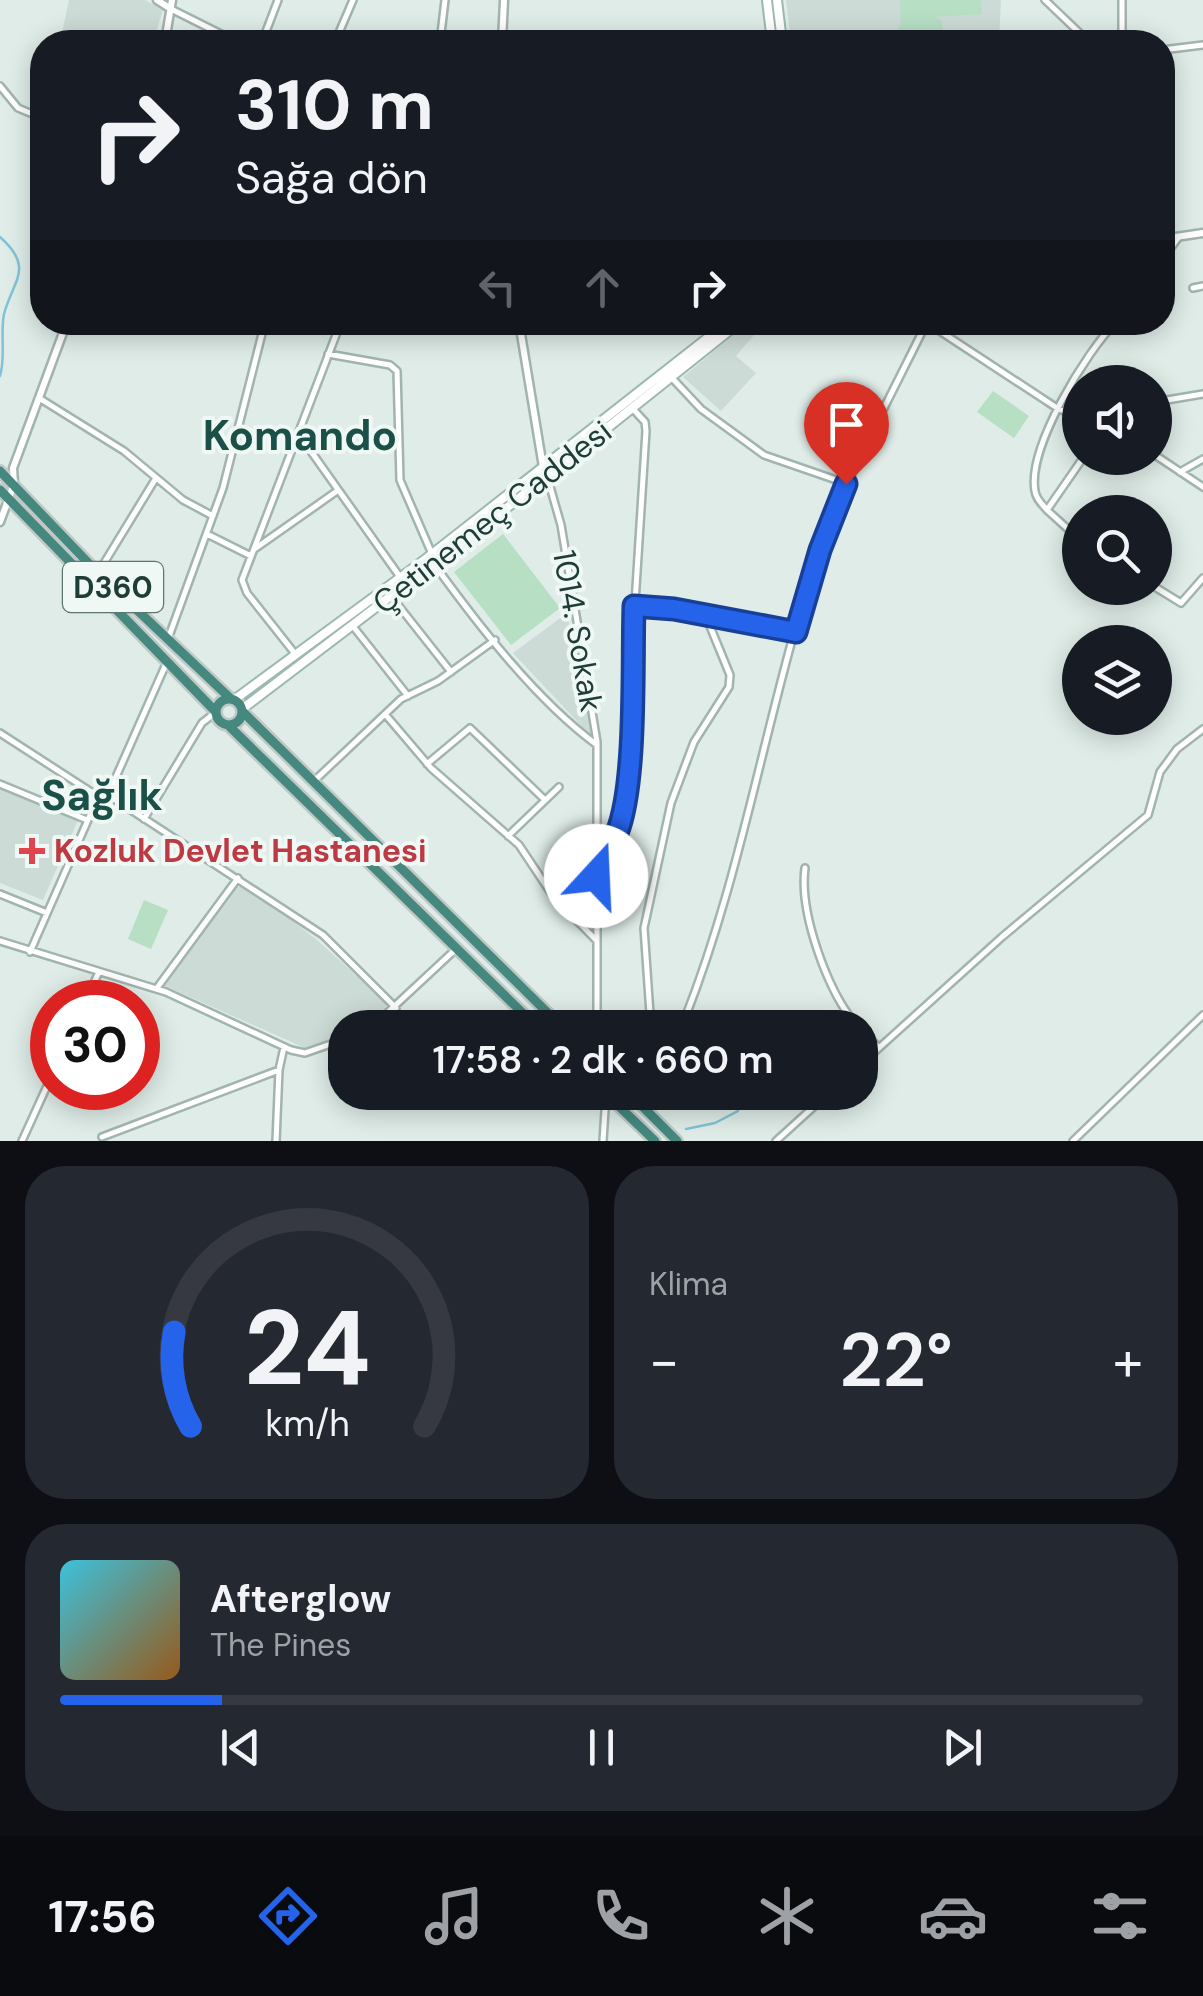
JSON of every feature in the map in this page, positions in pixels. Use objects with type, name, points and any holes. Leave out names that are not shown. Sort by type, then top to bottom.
[{"type":"highway","name":"D360","points":[[0,471],[98,573],[232,700]]},
{"type":"highway","name":"D360","points":[[0,490],[216,712]]},
{"type":"highway","points":[[520,1010],[229,726],[220,723],[216,712],[220,702],[232,700],[312,784],[544,1010]]},
{"type":"highway","points":[[229,726],[238,723],[242,710]]},
{"type":"highway","points":[[622,1110],[655,1141]]},
{"type":"highway","points":[[644,1110],[678,1141]]},
{"type":"main road","points":[[767,0],[771,30]]},
{"type":"main road","points":[[777,0],[781,30]]},
{"type":"main road","name":"Çetinemeç Caddesi","points":[[242,710],[712,335]]},
{"type":"main road","name":"Çetinemeç Caddesi","points":[[545,471],[632,409],[724,335]]},
{"type":"main road","name":"Çetinemeç Caddesi","points":[[232,700],[432,558]]},
{"type":"street","points":[[157,0],[172,4],[216,30]]},
{"type":"street","points":[[267,30],[278,0]]},
{"type":"street","points":[[340,30],[353,0]]},
{"type":"street","points":[[441,30],[444,0]]},
{"type":"street","points":[[503,30],[504,0]]},
{"type":"street","points":[[1045,0],[1076,30]]},
{"type":"street","points":[[1122,0],[1122,30]]},
{"type":"street","points":[[167,30],[172,4]]},
{"type":"street","points":[[1175,48],[1203,45]]},
{"type":"street","points":[[0,86],[18,108],[30,113]]},
{"type":"street","points":[[1175,237],[1203,233]]},
{"type":"street","points":[[1175,241],[1178,237]]},
{"type":"street","points":[[1193,288],[1203,286]]},
{"type":"street","points":[[0,522],[14,484],[13,468],[62,335]]},
{"type":"street","points":[[168,640],[213,516],[262,335]]},
{"type":"street","points":[[296,655],[247,593],[242,580],[336,335]]},
{"type":"street","points":[[521,335],[545,471]]},
{"type":"street","points":[[688,1010],[711,953],[820,550],[846,484],[921,335]]},
{"type":"street","points":[[945,335],[1062,410]]},
{"type":"street","points":[[1062,524],[1036,496],[1034,481],[1048,426],[1057,408],[1107,335]]},
{"type":"street","points":[[328,354],[397,370],[400,480],[432,558],[494,640],[580,732],[597,745]]},
{"type":"street","points":[[672,378],[701,409],[764,455],[846,484]]},
{"type":"street","points":[[1172,399],[1203,394]]},
{"type":"street","points":[[39,398],[124,451],[183,500],[213,516]]},
{"type":"street","points":[[596,844],[617,833],[628,764],[646,431],[646,422],[632,409]]},
{"type":"street","points":[[298,433],[400,578]]},
{"type":"street","points":[[1180,472],[1203,460]]},
{"type":"street","points":[[1172,467],[1203,487]]},
{"type":"street","name":"1014. Sokak","points":[[545,471],[561,525],[597,745],[596,1010]]},
{"type":"street","points":[[1047,510],[1071,475]]},
{"type":"street","points":[[98,573],[156,478]]},
{"type":"street","points":[[252,553],[338,490]]},
{"type":"street","points":[[207,534],[252,553]]},
{"type":"street","points":[[1172,597],[1181,603],[1203,578]]},
{"type":"street","points":[[390,594],[451,672]]},
{"type":"street","points":[[634,606],[705,614],[796,632]]},
{"type":"street","points":[[650,1010],[644,928],[670,803],[694,742],[729,687],[730,675],[705,614]]},
{"type":"street","points":[[352,625],[408,696]]},
{"type":"street","points":[[312,784],[385,714],[494,640]]},
{"type":"street","points":[[30,952],[87,820],[95,804],[105,797],[168,660]]},
{"type":"street","points":[[144,818],[202,723],[216,712]]},
{"type":"street","points":[[385,714],[427,764],[519,845],[553,896],[597,942]]},
{"type":"street","points":[[427,764],[470,728],[544,799]]},
{"type":"street","points":[[879,1048],[1002,937],[1148,815],[1160,772],[1177,749],[1203,730]]},
{"type":"street","points":[[0,733],[144,818],[323,936],[396,1008]]},
{"type":"street","points":[[0,784],[87,820]]},
{"type":"street","points":[[508,836],[559,787]]},
{"type":"street","points":[[805,868],[805,894],[820,956],[845,1010]]},
{"type":"street","points":[[160,985],[238,878]]},
{"type":"street","points":[[0,894],[47,913]]},
{"type":"street","points":[[0,941],[120,980]]},
{"type":"street","points":[[394,1010],[457,948]]},
{"type":"street","points":[[95,980],[98,974]]},
{"type":"street","points":[[160,992],[284,1047],[305,1053],[328,1045]]},
{"type":"street","points":[[1073,1141],[1203,1015]]},
{"type":"street","points":[[276,1141],[279,1070],[284,1047]]},
{"type":"street","points":[[102,1137],[279,1070]]},
{"type":"street","points":[[22,1141],[36,1110]]},
{"type":"street","points":[[603,1141],[604,1110]]},
{"type":"street","points":[[776,1141],[810,1110]]},
{"type":"shaded area","points":[[69,0],[145,0],[163,10],[157,30],[63,30]]},
{"type":"shaded area","points":[[786,0],[1001,0],[1000,30],[790,30]]},
{"type":"shaded area","points":[[733,335],[754,335],[736,356],[756,373],[721,411],[683,377]]},
{"type":"shaded area","points":[[567,613],[592,731],[589,734],[513,653]]},
{"type":"shaded area","name":"Kozluk Devlet Hastanesi","points":[[0,789],[78,820],[43,900],[0,883]]},
{"type":"shaded area","points":[[236,887],[242,887],[317,940],[388,1004],[382,1010],[328,1010],[328,1040],[305,1048],[163,985]]},
{"type":"green space","points":[[900,0],[981,0],[982,14],[935,17],[942,21],[943,30],[897,30],[901,24]]},
{"type":"green space","points":[[993,391],[1029,416],[1014,438],[977,412]]},
{"type":"green space","points":[[503,534],[560,608],[511,645],[454,572]]},
{"type":"green space","points":[[144,900],[168,910],[151,949],[128,939]]},
{"type":"waterway","points":[[0,237],[17,257],[19,266],[4,314],[0,376]]},
{"type":"waterway","points":[[686,1129],[715,1123],[738,1111]]},
{"type":"place","name":"Kozluk Devlet Hastanesi","points":[[32,851]]},
{"type":"district","name":"Komando","points":[[300,435]]},
{"type":"district","name":"Sağlık","points":[[102,795]]},
{"type":"route","points":[[596,876],[596,844],[617,833],[621,822],[628,764],[634,606],[674,609],[796,632],[820,550],[846,484]]}]
